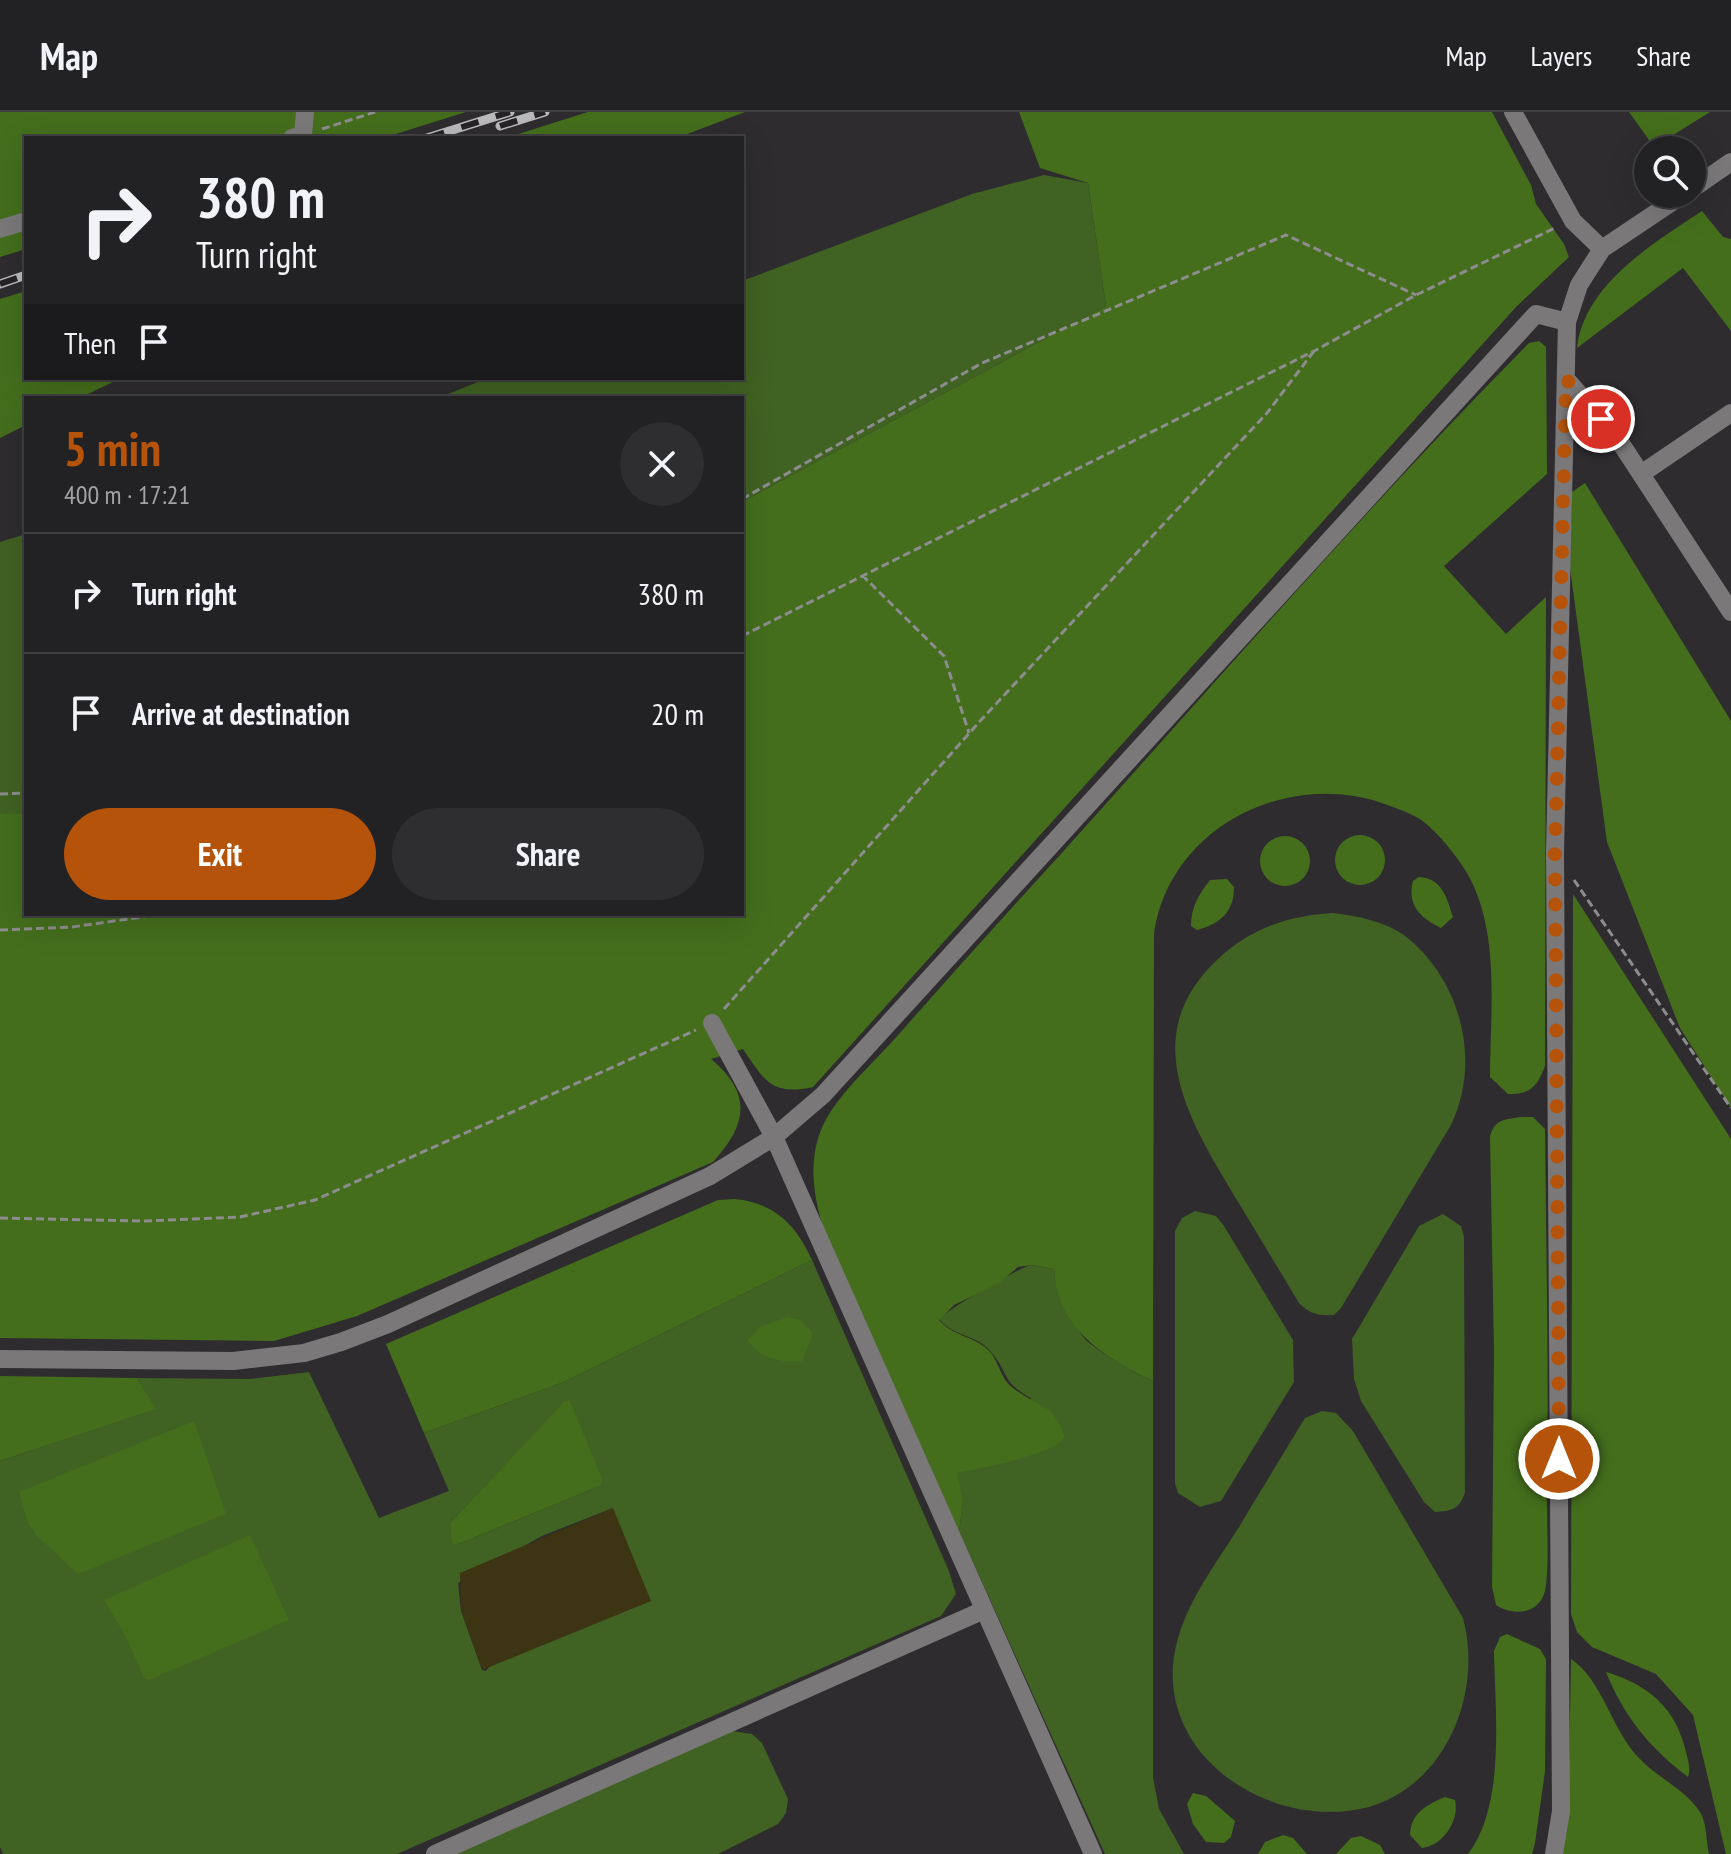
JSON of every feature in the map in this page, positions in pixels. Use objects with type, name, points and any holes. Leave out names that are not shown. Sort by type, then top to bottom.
[{"type":"street","points":[[298,136],[305,112]]},
{"type":"street","points":[[1513,112],[1573,221],[1602,249]]},
{"type":"street","points":[[1706,179],[1731,162]]},
{"type":"street","points":[[1554,1854],[1561,1811],[1555,852],[1567,322],[1579,285],[1602,249],[1663,208]]},
{"type":"street","points":[[0,229],[24,222]]},
{"type":"street","points":[[0,1359],[233,1361],[304,1353],[416,1311],[710,1176],[774,1137],[823,1095],[1536,314],[1567,322]]},
{"type":"street","points":[[1566,379],[1618,439],[1731,612]]},
{"type":"street","points":[[1641,474],[1731,413]]},
{"type":"street","points":[[712,1023],[774,1137],[1093,1854]]},
{"type":"street","points":[[435,1854],[984,1610]]},
{"type":"path","points":[[298,136],[375,112]]},
{"type":"path","points":[[744,635],[1314,351],[1529,238],[1573,221]]},
{"type":"path","points":[[744,498],[982,363],[1286,235],[1416,295]]},
{"type":"path","points":[[0,1218],[143,1221],[240,1217],[315,1200],[712,1023],[969,736],[1267,413],[1314,351]]},
{"type":"path","points":[[862,575],[944,656],[969,736]]},
{"type":"path","points":[[0,794],[24,793]]},
{"type":"path","points":[[1573,878],[1731,1108]]},
{"type":"path","points":[[0,930],[72,927],[150,916]]},
{"type":"green space","points":[[0,112],[466,112],[389,136],[24,136],[24,250],[0,257]]},
{"type":"green space","points":[[588,112],[745,112],[682,136],[512,136]]},
{"type":"green space","points":[[1019,112],[1492,112],[1531,185],[1536,204],[1564,244],[1569,257],[1516,307],[813,1087],[787,1089],[770,1083],[743,1049],[711,1059],[734,1084],[740,1109],[739,1122],[733,1135],[713,1162],[357,1316],[274,1341],[0,1338],[0,814],[24,814],[24,916],[744,916],[744,501],[1106,306],[1088,183],[1040,168]]},
{"type":"green space","points":[[1629,112],[1710,112],[1672,136],[1646,136]]},
{"type":"green space","points":[[1044,175],[1088,183],[1106,306],[744,501],[744,396],[443,396],[483,380],[744,380],[744,280],[972,194]]},
{"type":"green space","points":[[1702,211],[1723,237],[1731,239],[1731,331],[1683,268],[1577,348],[1582,325],[1606,286],[1642,252]]},
{"type":"green space","points":[[24,292],[24,380],[117,380],[84,396],[24,396],[24,426],[0,438],[0,299]]},
{"type":"green space","points":[[1539,341],[1546,347],[1547,474],[1444,566],[1506,634],[1546,597],[1545,1066],[1542,1073],[1532,1088],[1516,1094],[1508,1094],[1490,1077],[1492,999],[1485,921],[1467,873],[1424,822],[1379,802],[1342,795],[1305,795],[1269,803],[1235,818],[1206,839],[1181,866],[1164,898],[1154,935],[1153,1381],[1117,1362],[1086,1338],[1064,1308],[1054,1269],[1032,1265],[1018,1267],[999,1283],[954,1305],[939,1320],[986,1348],[1008,1384],[1051,1412],[1061,1426],[1064,1437],[1033,1455],[957,1473],[963,1502],[959,1531],[823,1227],[814,1168],[823,1125],[855,1081],[1350,532],[1529,343]]},
{"type":"green space","points":[[1585,483],[1731,721],[1731,1108],[1680,1028],[1607,842],[1570,568],[1572,492]]},
{"type":"green space","points":[[24,535],[24,814],[0,814],[0,542]]},
{"type":"green space","points":[[1360,835],[1378,842],[1385,860],[1378,878],[1360,885],[1342,878],[1335,860],[1342,842]]},
{"type":"green space","points":[[1285,836],[1302,844],[1310,861],[1302,878],[1285,886],[1268,878],[1260,861],[1268,844]]},
{"type":"green space","points":[[1419,877],[1433,881],[1446,896],[1453,917],[1441,928],[1421,915],[1414,904],[1413,881]]},
{"type":"green space","points":[[1227,879],[1234,887],[1224,916],[1197,930],[1191,926],[1192,913],[1202,890],[1210,880]]},
{"type":"green space","points":[[1573,894],[1731,1139],[1731,1854],[1726,1854],[1693,1715],[1656,1674],[1592,1647],[1577,1632],[1571,1614]]},
{"type":"green space","points":[[1333,913],[1388,926],[1404,935],[1424,953],[1440,974],[1452,998],[1465,1048],[1465,1074],[1451,1125],[1341,1308],[1334,1315],[1319,1315],[1299,1303],[1202,1139],[1179,1079],[1175,1049],[1179,1019],[1193,989],[1217,960],[1243,940],[1270,926],[1300,917]]},
{"type":"green space","points":[[1533,1117],[1545,1129],[1548,1554],[1542,1599],[1531,1609],[1517,1612],[1496,1605],[1492,1587],[1494,1351],[1490,1136],[1497,1123]]},
{"type":"green space","points":[[735,1199],[762,1205],[782,1218],[799,1236],[812,1260],[564,1382],[424,1433],[386,1344],[718,1200]]},
{"type":"green space","points":[[1195,1211],[1216,1216],[1224,1226],[1293,1340],[1294,1382],[1221,1501],[1200,1507],[1178,1493],[1175,1483],[1175,1231],[1182,1218]]},
{"type":"green space","points":[[1443,1214],[1461,1226],[1464,1237],[1465,1492],[1454,1508],[1435,1512],[1424,1502],[1361,1401],[1354,1379],[1352,1339],[1419,1226]]},
{"type":"green space","points":[[812,1260],[949,1571],[956,1594],[941,1616],[397,1854],[3,1854],[0,1847],[0,1461],[155,1409],[137,1378],[250,1379],[309,1372],[379,1518],[449,1491],[424,1433],[564,1382]],"holes":[[[565,1402],[570,1402],[600,1486],[456,1545],[450,1523]],[[613,1508],[486,1671],[482,1670],[461,1611],[458,1583],[542,1536]]]},
{"type":"green space","points":[[1032,1265],[1054,1269],[1055,1280],[1070,1313],[1088,1342],[1153,1381],[1153,1777],[1159,1809],[1184,1854],[1105,1854],[959,1531],[963,1502],[956,1473],[997,1461],[1031,1398],[1010,1382],[997,1359],[985,1346],[952,1330],[939,1319],[985,1289]]},
{"type":"green space","points":[[788,1317],[800,1320],[813,1333],[802,1361],[764,1356],[752,1346],[748,1340],[760,1327]]},
{"type":"green space","points":[[0,1376],[137,1378],[156,1409],[0,1461]]},
{"type":"green space","points":[[565,1401],[570,1401],[602,1479],[600,1486],[456,1545],[452,1542],[450,1523]]},
{"type":"green space","points":[[1322,1411],[1336,1413],[1353,1431],[1463,1618],[1468,1649],[1467,1681],[1460,1712],[1448,1742],[1430,1767],[1407,1788],[1379,1803],[1347,1811],[1311,1811],[1275,1803],[1243,1788],[1215,1767],[1193,1741],[1178,1710],[1173,1676],[1178,1638],[1197,1594],[1305,1418]]},
{"type":"green space","points":[[194,1421],[226,1514],[78,1574],[37,1536],[28,1523],[19,1492]]},
{"type":"green space","points":[[250,1535],[289,1620],[149,1680],[144,1678],[125,1635],[104,1600]]},
{"type":"green space","points":[[1507,1634],[1540,1649],[1546,1659],[1545,1771],[1535,1843],[1532,1854],[1468,1854],[1480,1833],[1493,1784],[1496,1757],[1494,1651],[1500,1637]]},
{"type":"green space","points":[[1571,1659],[1591,1679],[1621,1734],[1640,1759],[1687,1797],[1700,1812],[1709,1854],[1558,1854],[1569,1770]]},
{"type":"green space","points":[[1606,1672],[1648,1691],[1668,1711],[1681,1736],[1689,1764],[1688,1777],[1662,1755],[1640,1730],[1621,1703]]},
{"type":"green space","points":[[733,1731],[752,1734],[762,1743],[788,1799],[786,1813],[778,1824],[718,1854],[448,1854]]},
{"type":"green space","points":[[1193,1793],[1206,1796],[1235,1821],[1231,1837],[1224,1843],[1206,1842],[1193,1824],[1187,1804]]},
{"type":"green space","points":[[1445,1797],[1455,1800],[1452,1823],[1437,1842],[1422,1848],[1410,1835],[1413,1821],[1426,1807]]},
{"type":"green space","points":[[1283,1835],[1293,1838],[1307,1854],[1258,1854],[1265,1842]]},
{"type":"green space","points":[[1361,1836],[1380,1845],[1385,1854],[1336,1854],[1351,1838]]},
{"type":"sand","points":[[613,1508],[651,1601],[482,1670],[461,1610],[460,1573]]},
{"type":"railway","points":[[433,136],[510,112]]},
{"type":"railway","points":[[500,126],[545,112]]},
{"type":"railway","points":[[0,284],[24,276]]},
{"type":"route","points":[[1559,1459],[1555,852],[1566,379],[1601,419]]}]
